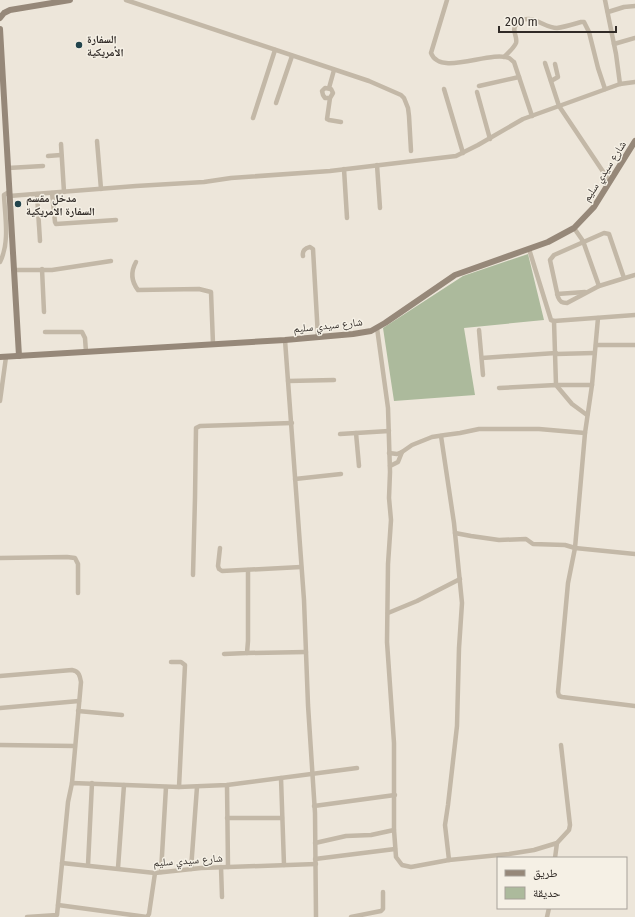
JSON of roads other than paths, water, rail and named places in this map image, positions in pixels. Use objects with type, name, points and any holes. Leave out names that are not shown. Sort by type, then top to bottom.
[{"type":"main road","points":[[1,14],[10,10],[70,0]]},
{"type":"main road","points":[[0,29],[3,141],[8,168],[19,356]]},
{"type":"main road","name":"شارع سيدي سليم","points":[[3,357],[285,340],[363,333],[377,328],[456,275],[556,239],[574,228],[594,207],[635,141]]},
{"type":"street","points":[[126,0],[369,81],[401,95],[408,108],[411,151]]},
{"type":"street","points":[[447,0],[431,53],[435,60],[448,64],[473,60],[509,58],[514,62],[532,116]]},
{"type":"street","points":[[605,0],[620,84]]},
{"type":"street","points":[[608,12],[624,7],[635,6]]},
{"type":"street","points":[[504,58],[515,45],[516,40],[514,29],[520,22],[533,19],[548,26],[557,28],[584,22],[589,32],[598,68],[606,89]]},
{"type":"street","points":[[614,44],[635,38]]},
{"type":"street","points":[[253,118],[275,50]]},
{"type":"street","points":[[276,103],[292,56]]},
{"type":"street","points":[[545,63],[559,106],[610,182]]},
{"type":"street","points":[[551,81],[558,77],[555,64]]},
{"type":"street","points":[[334,70],[329,88],[332,92],[332,96],[330,98],[326,115],[328,120],[341,122]]},
{"type":"street","points":[[479,86],[519,77]]},
{"type":"street","points":[[0,262],[3,254],[6,231],[4,195],[204,182],[231,178],[344,169],[448,157],[463,153],[532,116],[620,84],[635,82]]},
{"type":"street","points":[[329,88],[324,88],[322,93],[325,97],[330,98]]},
{"type":"street","points":[[444,89],[463,153]]},
{"type":"street","points":[[477,92],[490,138]]},
{"type":"street","points":[[97,141],[101,189]]},
{"type":"street","points":[[61,144],[64,192]]},
{"type":"street","points":[[48,156],[62,155]]},
{"type":"street","points":[[377,165],[380,208]]},
{"type":"street","points":[[8,168],[43,166]]},
{"type":"street","points":[[344,169],[347,218]]},
{"type":"street","points":[[52,193],[54,222],[56,224],[116,220]]},
{"type":"street","points":[[37,194],[40,241]]},
{"type":"street","points":[[574,228],[583,241],[599,286]]},
{"type":"street","points":[[624,278],[609,234],[604,233],[583,241],[554,255],[550,260],[557,294],[560,302],[562,303],[567,303],[599,286],[635,275]]},
{"type":"street","points":[[303,256],[304,249],[310,247],[313,249],[318,337]]},
{"type":"street","points":[[529,249],[549,318],[554,321],[635,315]]},
{"type":"street","points":[[14,270],[52,270],[110,262]]},
{"type":"street","points":[[136,262],[132,274],[138,290],[199,289],[211,292],[214,344]]},
{"type":"street","points":[[42,269],[44,312]]},
{"type":"street","points":[[557,294],[587,292]]},
{"type":"street","points":[[598,318],[592,385],[585,433],[575,548],[568,583],[558,695],[562,697],[635,706]]},
{"type":"street","points":[[554,321],[556,385],[572,404],[587,416]]},
{"type":"street","points":[[377,328],[388,408],[391,520],[388,662],[394,743],[394,830],[395,849],[398,861],[402,865],[416,866],[449,860],[534,850],[556,843],[569,830],[570,825],[561,745]]},
{"type":"street","points":[[479,330],[483,375]]},
{"type":"street","points":[[45,332],[82,332],[85,338],[86,352]]},
{"type":"street","points":[[285,340],[302,567],[314,806],[316,917]]},
{"type":"street","points":[[596,345],[635,345]]},
{"type":"street","points":[[482,358],[594,353]]},
{"type":"street","points":[[0,401],[3,357]]},
{"type":"street","points":[[288,381],[334,380]]},
{"type":"street","points":[[499,388],[592,385]]},
{"type":"street","points":[[192,574],[197,427],[292,423]]},
{"type":"street","points":[[389,453],[393,454],[402,452],[418,442],[441,436],[488,428],[551,429],[585,433]]},
{"type":"street","points":[[340,434],[388,431]]},
{"type":"street","points":[[356,433],[359,466]]},
{"type":"street","points":[[441,436],[455,533],[462,603],[457,720],[445,825],[449,860]]},
{"type":"street","points":[[390,466],[398,462],[402,452]]},
{"type":"street","points":[[295,479],[342,474]]},
{"type":"street","points":[[455,533],[499,540],[526,539],[532,544],[565,545],[575,548],[635,554]]},
{"type":"street","points":[[220,548],[218,566],[222,571],[302,567]]},
{"type":"street","points":[[0,558],[76,558],[78,564],[78,593]]},
{"type":"street","points":[[247,653],[248,570]]},
{"type":"street","points":[[388,613],[417,601],[460,579]]},
{"type":"street","points":[[224,654],[306,652]]},
{"type":"street","points":[[171,662],[181,662],[185,665],[179,787]]},
{"type":"street","points":[[0,676],[72,670],[76,671],[80,676],[81,682],[72,783],[68,802],[56,916],[27,917]]},
{"type":"street","points":[[0,708],[79,702]]},
{"type":"street","points":[[78,711],[122,715]]},
{"type":"street","points":[[0,745],[75,746]]},
{"type":"street","points":[[72,783],[197,787],[227,785],[357,768]]},
{"type":"street","points":[[281,778],[284,865]]},
{"type":"street","points":[[88,865],[92,783]]},
{"type":"street","points":[[118,868],[124,785]]},
{"type":"street","points":[[227,785],[228,867]]},
{"type":"street","points":[[161,872],[166,787]]},
{"type":"street","points":[[191,869],[197,787]]},
{"type":"street","points":[[314,806],[395,795]]},
{"type":"street","points":[[227,818],[282,818]]},
{"type":"street","points":[[315,843],[346,836],[371,835],[394,830]]},
{"type":"street","points":[[555,857],[556,843]]},
{"type":"street","name":"شارع سيدي سليم","points":[[62,863],[154,873],[191,869],[284,865],[316,862],[395,849]]},
{"type":"street","points":[[221,868],[222,897]]},
{"type":"street","points":[[58,906],[147,916],[149,914],[154,873]]},
{"type":"street","points":[[351,917],[381,911],[383,909],[383,892]]},
{"type":"place","name":"السفارة الأمريكية","points":[[79,45]]},
{"type":"place","name":"مدخل مقسم السفارة الامريكية","points":[[18,204]]}]
